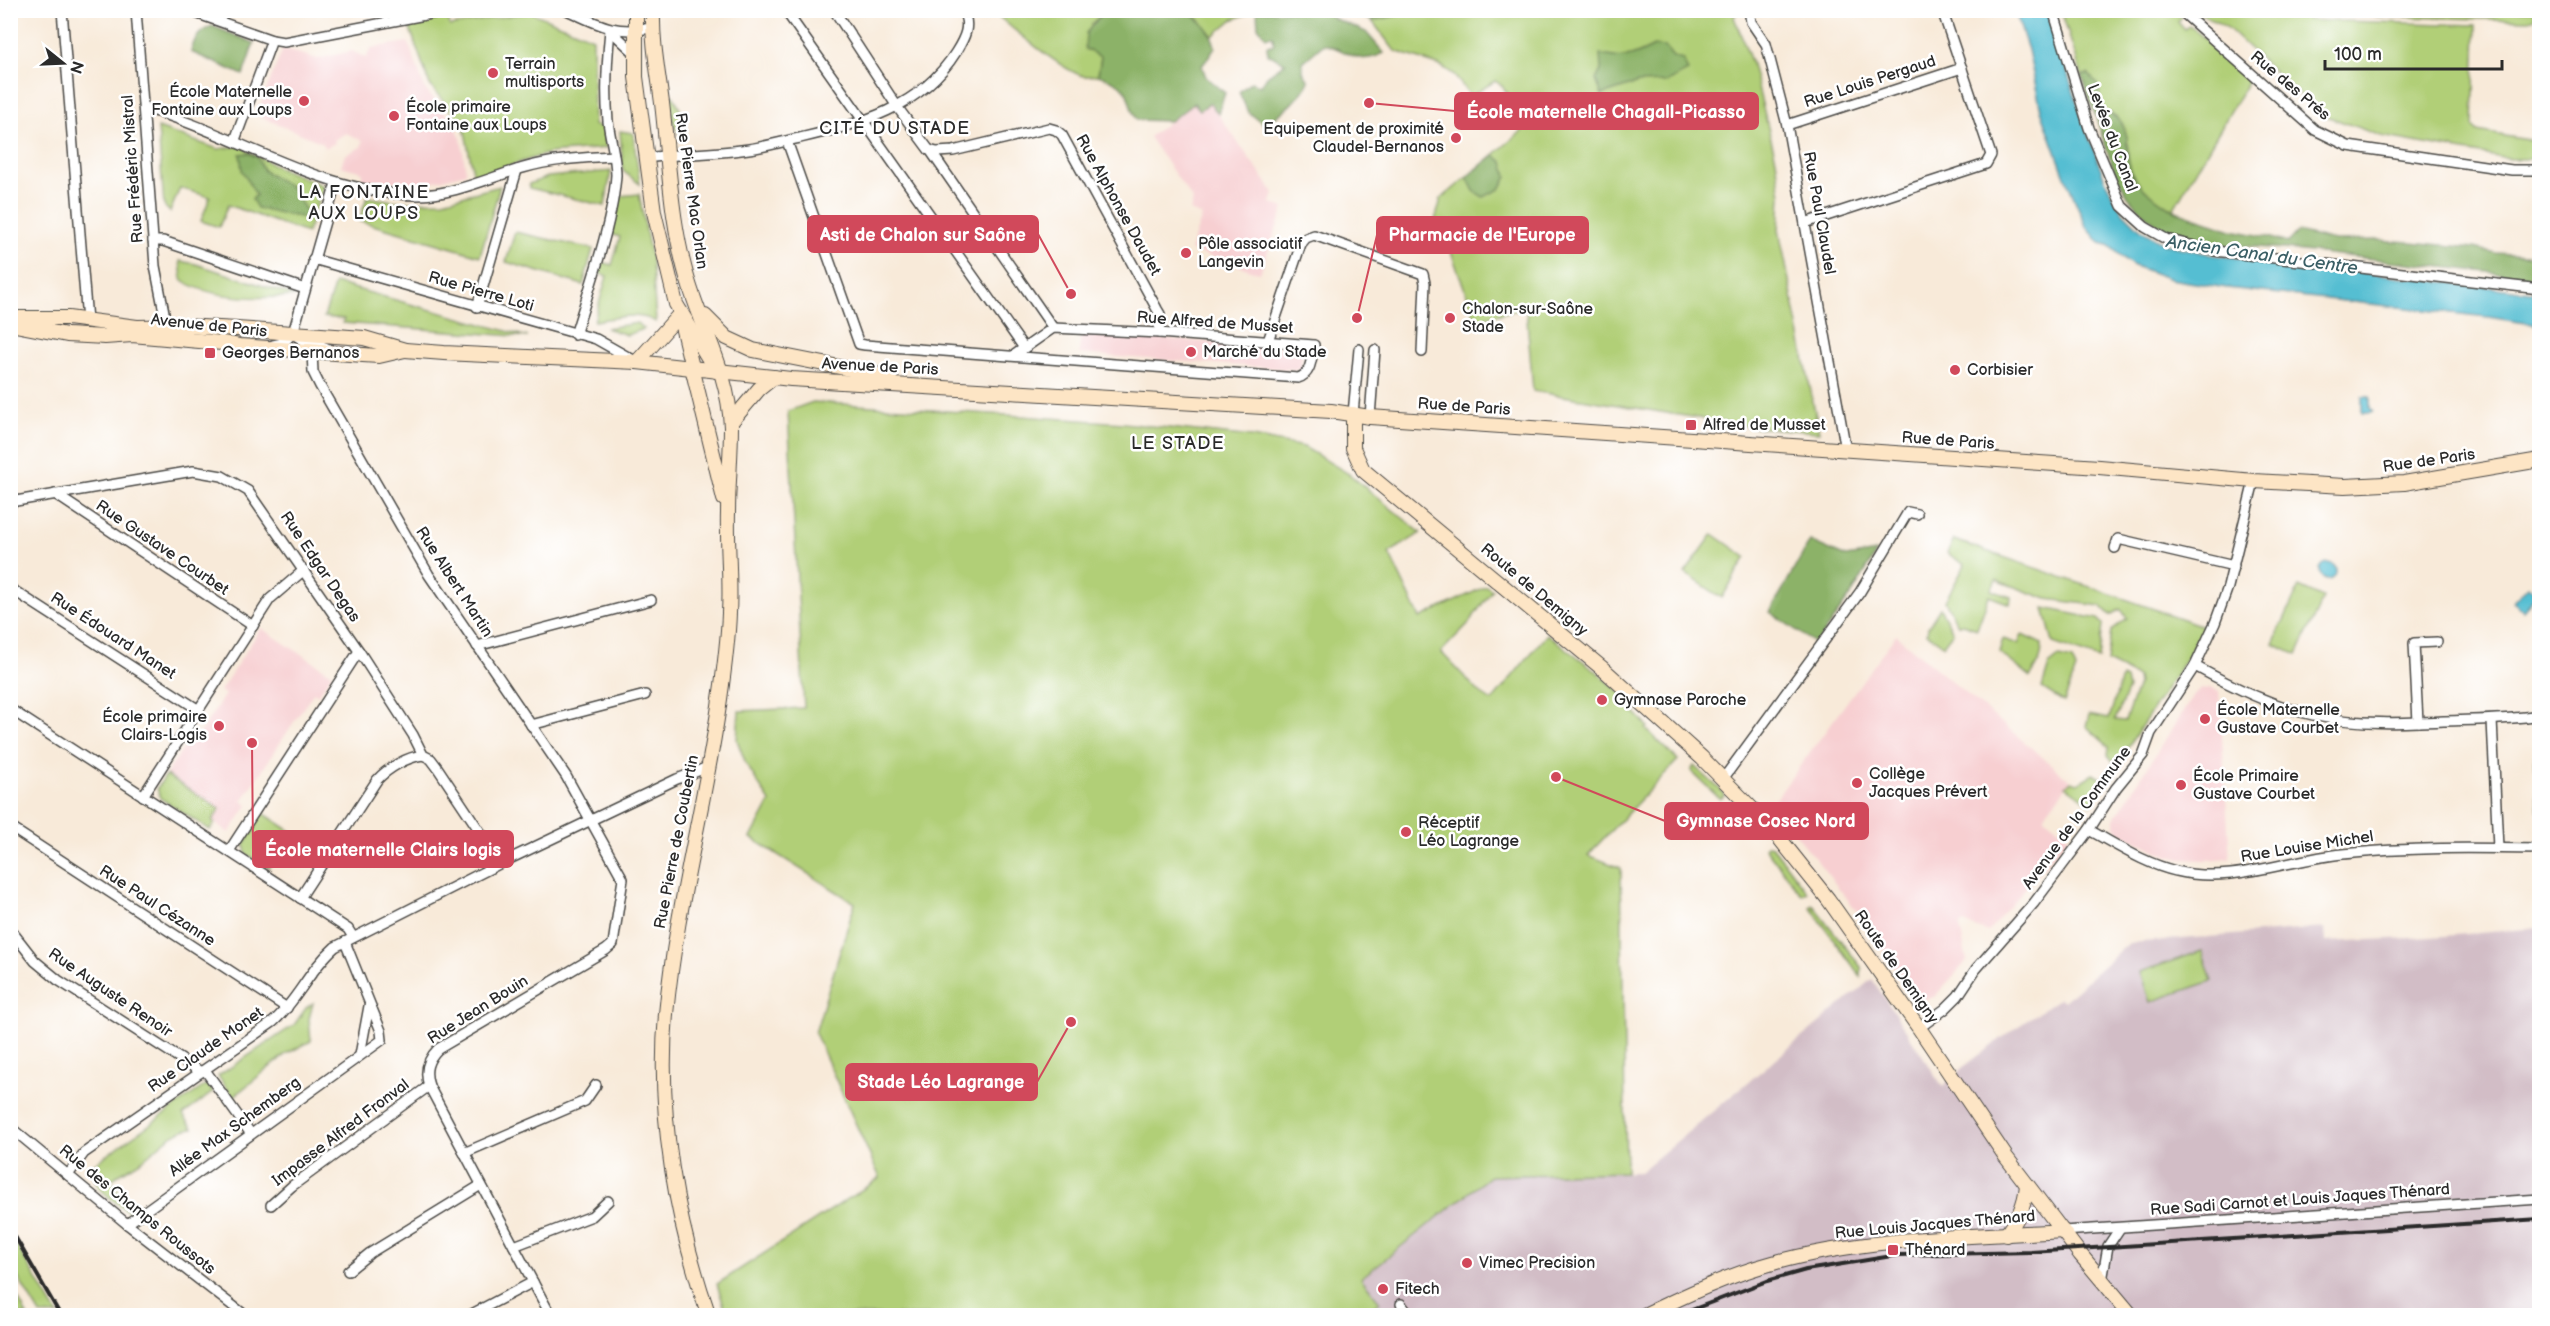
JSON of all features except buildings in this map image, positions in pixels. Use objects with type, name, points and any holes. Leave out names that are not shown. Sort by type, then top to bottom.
[{"type":"main road","name":"Rue Pierre Mac Orlan","points":[[636,10],[636,77],[654,212],[728,512]]},
{"type":"main road","name":"Rue Pierre Mac Orlan","points":[[653,10],[652,28],[680,248],[690,288],[700,310],[715,370]]},
{"type":"main road","name":"Rue Pierre Mac Orlan","points":[[677,309],[715,370]]},
{"type":"main road","points":[[637,362],[677,309]]},
{"type":"main road","points":[[700,310],[727,338],[753,350],[939,386]]},
{"type":"main road","name":"Avenue de Paris","points":[[10,322],[19,318],[68,318],[137,327],[163,326],[292,333],[364,338],[405,350],[637,362],[774,377],[1353,414]]},
{"type":"main road","name":"Avenue de Paris","points":[[10,322],[67,335],[105,337],[132,334],[254,347],[379,356],[405,350]]},
{"type":"main road","name":"Rue Pierre de Coubertin","points":[[709,1316],[692,1264],[680,1213],[670,1152],[664,1077],[665,1018],[671,972],[720,702],[729,615],[728,512],[731,422],[715,370]]},
{"type":"main road","points":[[731,422],[759,389],[774,377]]},
{"type":"main road","name":"Rue de Paris","points":[[1353,414],[2099,467],[2254,481],[2372,485],[2460,475],[2540,460]]},
{"type":"main road","name":"Route de Demigny","points":[[1353,414],[1353,448],[1363,470],[1602,668],[1723,780],[1772,829],[1828,899],[2006,1157],[2132,1316]]},
{"type":"main road","points":[[2006,1235],[2018,1219],[2025,1204],[2027,1185]]},
{"type":"main road","name":"Rue Louis Jacques Thénard","points":[[1642,1316],[1693,1292],[1772,1263],[1826,1251],[1889,1242],[2063,1231]]},
{"type":"street","points":[[62,10],[87,321]]},
{"type":"street","name":"Rue Frédéric Mistral","points":[[136,10],[155,266],[164,312],[163,326]]},
{"type":"street","points":[[187,10],[272,40],[292,40],[450,10]]},
{"type":"street","points":[[567,10],[610,30],[636,54]]},
{"type":"street","points":[[785,10],[1024,348]]},
{"type":"street","points":[[834,10],[898,108],[1053,328],[1013,356]]},
{"type":"street","points":[[645,158],[739,151],[864,122],[898,108],[927,86],[950,61],[966,33],[967,24],[962,10]]},
{"type":"street","name":"Rue Paul Claudel","points":[[1749,10],[1751,22],[1766,44],[1787,125],[1846,450]]},
{"type":"street","points":[[1805,223],[1986,164],[1991,155],[1942,10]]},
{"type":"street","name":"Levée du Canal","points":[[2053,10],[2089,128],[2122,206],[2138,222],[2166,239],[2215,251],[2540,289]]},
{"type":"street","name":"Rue des Prés","points":[[2180,10],[2315,130],[2348,146],[2512,170],[2540,170]]},
{"type":"street","points":[[610,30],[636,31],[652,28]]},
{"type":"street","points":[[575,335],[606,228],[615,187],[606,69],[610,30]]},
{"type":"street","points":[[235,140],[272,40]]},
{"type":"street","name":"Rue Louis Pergaud","points":[[1787,125],[1962,68]]},
{"type":"street","points":[[144,108],[208,129],[336,183],[386,192],[426,195],[461,188],[554,161],[614,156]]},
{"type":"street","name":"Rue Alphonse Daudet","points":[[929,150],[945,152],[1041,130],[1056,130],[1068,144],[1160,314],[1159,333]]},
{"type":"street","name":"Rue Alfred de Musset","points":[[787,141],[859,344],[1298,378],[1304,376],[1311,362],[1314,345],[1159,333],[1053,328]]},
{"type":"street","points":[[477,307],[517,170]]},
{"type":"street","points":[[254,347],[283,343],[292,333],[336,183]]},
{"type":"street","points":[[1268,341],[1301,244],[1306,238],[1314,235],[1423,274],[1425,283],[1422,352]]},
{"type":"street","points":[[153,241],[163,241],[305,289]]},
{"type":"street","name":"Rue Pierre Loti","points":[[314,259],[602,341],[637,362]]},
{"type":"street","points":[[292,333],[300,340],[324,345],[337,353]]},
{"type":"street","points":[[1353,414],[1359,349]]},
{"type":"street","points":[[1370,417],[1375,350]]},
{"type":"street","name":"Rue Albert Martin","points":[[312,352],[313,372],[320,386],[429,575],[566,776],[590,821]]},
{"type":"street","name":"Rue Edgar Degas","points":[[10,502],[178,472],[200,471],[222,476],[248,491],[359,651],[413,735],[423,755],[431,759],[438,767],[501,863]]},
{"type":"street","name":"Avenue de la Commune","points":[[1919,1028],[1946,1009],[1958,996],[1976,969],[2028,911],[2089,830],[2116,788],[2138,763],[2151,733],[2195,666],[2215,623],[2234,567],[2254,481]]},
{"type":"street","name":"Rue Gustave Courbet","points":[[55,494],[253,626]]},
{"type":"street","points":[[1723,780],[1854,600],[1908,512],[1917,514]]},
{"type":"street","points":[[2115,548],[2118,539],[2234,567]]},
{"type":"street","points":[[143,795],[278,590],[304,570]]},
{"type":"street","name":"Rue Édouard Manet","points":[[10,588],[199,710]]},
{"type":"street","points":[[477,646],[651,600]]},
{"type":"street","points":[[2418,722],[2414,643],[2437,642]]},
{"type":"street","points":[[229,851],[359,651]]},
{"type":"street","points":[[2195,666],[2265,700],[2317,716],[2362,722],[2418,722],[2492,720],[2540,715]]},
{"type":"street","points":[[531,725],[645,695]]},
{"type":"street","points":[[10,709],[348,929],[349,940]]},
{"type":"street","points":[[2492,720],[2498,848]]},
{"type":"street","points":[[300,898],[377,780],[384,773],[414,757],[423,755]]},
{"type":"street","name":"Rue Claude Monet","points":[[68,1175],[84,1153],[273,1022],[287,1008],[314,968],[335,947],[501,863],[677,779],[708,767]]},
{"type":"street","name":"Rue Jean Bouin","points":[[429,1086],[426,1070],[432,1055],[438,1049],[606,951],[613,944],[623,879],[590,821]]},
{"type":"street","name":"Rue Paul Cézanne","points":[[10,827],[287,1008]]},
{"type":"street","name":"Rue Louise Michel","points":[[2089,830],[2158,865],[2176,872],[2194,874],[2237,873],[2341,854],[2418,849],[2540,849]]},
{"type":"street","name":"Rue Auguste Renoir","points":[[10,929],[35,961],[58,980],[203,1071]]},
{"type":"street","name":"Allée Max Schemberg","points":[[127,1224],[382,1040],[381,1031],[369,1006],[349,940]]},
{"type":"street","points":[[360,1055],[369,1006]]},
{"type":"street","points":[[203,1071],[251,1134]]},
{"type":"street","points":[[429,1086],[551,1316]]},
{"type":"street","name":"Impasse Alfred Fronval","points":[[271,1205],[292,1185],[429,1086]]},
{"type":"street","points":[[464,1153],[585,1101],[596,1086]]},
{"type":"street","name":"Rue des Champs Roussots","points":[[10,1127],[127,1224],[246,1316]]},
{"type":"street","points":[[348,1271],[370,1253],[482,1185]]},
{"type":"street","name":"Rue Sadi Carnot et Louis Jaques Thénard","points":[[2063,1231],[2540,1199]]},
{"type":"street","points":[[514,1246],[592,1216],[608,1201]]},
{"type":"street","points":[[2102,1281],[2108,1246],[2120,1228]]},
{"type":"street","points":[[468,1316],[533,1282]]},
{"type":"street","points":[[1401,1304],[1410,1316]]},
{"type":"street","points":[[626,1316],[638,1312]]},
{"type":"shaded area","name":"École primaire Fontaine aux Loups","points":[[408,42],[425,89],[454,124],[461,138],[466,173],[423,184],[361,180],[363,172],[341,166],[345,155],[361,147],[363,141],[346,133],[325,148],[323,143],[256,115],[283,49],[318,59],[352,51],[366,58],[371,48]]},
{"type":"shaded area","points":[[1194,103],[1210,103],[1274,193],[1271,203],[1284,208],[1260,273],[1190,250],[1202,216],[1190,211],[1193,200],[1149,137]]},
{"type":"shaded area","name":"Marché du Stade","points":[[1081,333],[1302,349],[1301,370],[1079,354]]},
{"type":"shaded area","name":"École primaire Clairs-Logis","points":[[261,628],[332,674],[318,695],[314,692],[242,801],[248,805],[229,833],[215,823],[210,830],[160,798],[157,788],[189,740],[193,743],[219,704],[225,694],[220,691]]},
{"type":"shaded area","points":[[1896,635],[2071,781],[2043,816],[2069,837],[1988,932],[1964,923],[1960,927],[1967,961],[1934,997],[1926,999],[1918,996],[1883,952],[1886,943],[1876,935],[1772,804]]},
{"type":"shaded area","name":"École Primaire Gustave Courbet","points":[[2211,688],[2219,692],[2230,858],[2181,859],[2166,855],[2118,832],[2115,827],[2115,818],[2195,693],[2201,689]]},
{"type":"shaded area","points":[[2325,928],[2326,942],[2431,937],[2539,928],[2539,1315],[1363,1316],[1380,1302],[1361,1278],[1490,1176],[1640,1172],[1872,979],[1943,1087],[1962,1068],[2010,1032],[2060,998],[2064,1001],[2129,943]]},
{"type":"green space","points":[[1257,10],[1232,20],[1213,36],[1195,15],[1186,11]]},
{"type":"green space","points":[[1418,10],[1738,11],[1734,17],[1752,64],[1776,159],[1781,196],[1779,230],[1819,432],[1752,427],[1533,391],[1526,307],[1476,320],[1447,241],[1437,236],[1434,224],[1441,199],[1541,115],[1537,110],[1526,118],[1502,86],[1495,81],[1471,96],[1452,73],[1441,66],[1395,51],[1372,21]]},
{"type":"green space","points":[[992,11],[1097,11],[1100,16],[1091,24],[1101,57],[1098,75],[1084,76],[1064,67]]},
{"type":"green space","points":[[1097,11],[1186,11],[1196,17],[1208,30],[1215,47],[1202,66],[1206,77],[1225,93],[1218,114],[1210,103],[1200,110],[1194,103],[1170,121],[1137,120],[1124,89],[1116,82],[1098,75],[1101,57],[1085,49],[1086,33],[1100,16]]},
{"type":"green space","points":[[1257,11],[1326,11],[1333,18],[1366,32],[1384,53],[1375,57],[1360,58],[1324,44],[1303,62],[1303,72],[1309,81],[1302,92],[1283,111],[1264,124],[1248,112],[1239,92],[1251,82],[1261,86],[1267,76],[1285,63],[1268,54],[1267,46],[1274,44],[1273,36],[1266,37],[1258,27]]},
{"type":"green space","points":[[1350,11],[1418,11],[1372,21]]},
{"type":"green space","points":[[2061,11],[2175,11],[2181,16],[2178,22],[2184,29],[2189,26],[2194,29],[2249,80],[2173,210],[2146,191],[2134,177],[2129,163],[2126,132],[2123,125],[2115,116],[2098,108],[2089,74],[2082,76]]},
{"type":"green space","points":[[2196,11],[2302,11],[2308,20],[2476,25],[2473,126],[2477,131],[2539,142],[2539,159],[2509,159],[2381,136],[2318,113],[2228,28]]},
{"type":"green space","points":[[2309,11],[2535,11],[2535,18],[2529,20],[2313,15]]},
{"type":"green space","points":[[530,12],[593,38],[594,125],[604,127],[606,148],[549,153],[474,177],[464,127],[430,85],[408,23],[448,16],[450,26]]},
{"type":"green space","points":[[212,26],[254,43],[243,75],[191,52],[198,36]]},
{"type":"green space","points":[[1654,46],[1665,47],[1673,57],[1683,60],[1688,71],[1667,82],[1638,83],[1602,95],[1596,80],[1601,70],[1600,54],[1628,57]]},
{"type":"green space","points":[[2088,74],[2099,89],[2099,108],[2119,119],[2127,136],[2127,155],[2133,177],[2146,191],[2173,210],[2231,230],[2287,243],[2297,232],[2335,241],[2411,242],[2539,256],[2539,278],[2285,249],[2212,244],[2169,234],[2144,214],[2128,196],[2114,171],[2082,76]]},
{"type":"green space","points":[[668,96],[673,96],[680,110],[683,120],[681,135],[673,123]]},
{"type":"green space","points":[[158,128],[218,149],[240,146],[277,167],[324,186],[307,233],[228,205],[219,227],[201,221],[210,197],[180,188],[170,212],[164,206]]},
{"type":"green space","points":[[620,131],[633,133],[640,184],[623,171]]},
{"type":"green space","points":[[248,153],[257,157],[264,171],[291,187],[307,212],[305,218],[257,208],[252,199],[256,195],[242,170],[240,154]]},
{"type":"green space","points":[[1494,155],[1503,162],[1507,177],[1500,189],[1483,197],[1474,191],[1467,177]]},
{"type":"green space","points":[[611,171],[605,206],[529,188],[529,184],[548,177]]},
{"type":"green space","points":[[500,186],[480,256],[359,221],[367,197],[402,202],[443,201]]},
{"type":"green space","points":[[639,194],[652,263],[656,322],[634,316],[594,321],[607,276],[598,273],[602,262],[612,265],[620,237],[610,234],[620,196]]},
{"type":"green space","points":[[515,232],[593,249],[583,285],[506,262]]},
{"type":"green space","points":[[180,261],[295,296],[237,297],[194,287],[182,280]]},
{"type":"green space","points":[[335,283],[528,337],[343,323],[344,319],[324,317]]},
{"type":"green space","points":[[637,323],[644,329],[627,335],[606,328]]},
{"type":"green space","points":[[813,402],[1123,423],[1252,437],[1304,447],[1349,474],[1421,533],[1389,553],[1420,618],[1486,586],[1492,590],[1469,623],[1441,652],[1480,693],[1492,701],[1547,634],[1595,670],[1624,696],[1622,698],[1648,727],[1646,729],[1678,760],[1588,855],[1621,868],[1626,1172],[1490,1176],[1361,1278],[1380,1302],[1363,1315],[727,1315],[717,1284],[880,1178],[815,1033],[855,903],[751,838],[770,802],[746,764],[737,740],[739,711],[804,708],[788,411]]},
{"type":"green space","points":[[1713,534],[1746,557],[1722,598],[1685,573]]},
{"type":"green space","points":[[1954,540],[2203,626],[2185,660],[2116,765],[2108,755],[2109,747],[2086,726],[2089,715],[2109,719],[2122,677],[2126,679],[2128,689],[2115,720],[2125,721],[2138,685],[2137,677],[2107,662],[2111,631],[2127,618],[2121,609],[2110,615],[2101,606],[2047,599],[1996,580],[1991,590],[2011,597],[2010,604],[1989,596],[1977,629],[1963,624],[1958,625],[1945,601],[1965,565],[1947,553]]},
{"type":"green space","points":[[1810,541],[1846,557],[1877,552],[1853,592],[1816,644],[1770,612]]},
{"type":"green space","points":[[2299,587],[2323,598],[2297,655],[2273,644]]},
{"type":"green space","points":[[1940,608],[1953,632],[1943,645],[1927,633],[1928,627]]},
{"type":"green space","points":[[2044,608],[2098,619],[2103,624],[2099,659],[2053,643]]},
{"type":"green space","points":[[2022,635],[2042,644],[2039,662],[2030,677],[1999,652],[2003,639],[2018,644]]},
{"type":"green space","points":[[2059,657],[2072,660],[2076,669],[2064,702],[2042,688],[2049,665]]},
{"type":"green space","points":[[2535,757],[2539,757],[2539,810],[2538,810]]},
{"type":"green space","points":[[1694,766],[1724,793],[1724,796],[1720,799],[1691,771]]},
{"type":"green space","points":[[2093,774],[2107,782],[2091,804],[2066,786],[2071,781],[2078,783]]},
{"type":"green space","points":[[166,775],[220,809],[212,821],[215,823],[210,830],[160,798],[157,788]]},
{"type":"green space","points":[[263,813],[292,832],[269,868],[246,854],[244,844]]},
{"type":"green space","points":[[1768,845],[1772,846],[1807,892],[1802,895],[1765,848]]},
{"type":"green space","points":[[1813,905],[1861,967],[1861,977],[1810,907]]},
{"type":"green space","points":[[2202,951],[2212,981],[2150,1002],[2140,972]]},
{"type":"green space","points":[[313,1003],[309,1019],[311,1041],[286,1054],[233,1097],[218,1076],[294,1025],[306,1008]]},
{"type":"green space","points":[[207,1084],[213,1092],[183,1115],[193,1128],[171,1136],[142,1160],[111,1181],[133,1212],[130,1213],[99,1187],[93,1172],[94,1164]]},
{"type":"green space","points":[[11,1236],[58,1315],[40,1315],[11,1266]]},
{"type":"green space","points":[[10,1286],[27,1315],[16,1315],[11,1306]]},
{"type":"water","points":[[2015,11],[2047,11],[2105,180],[2121,210],[2141,230],[2165,244],[2213,255],[2539,293],[2539,325],[2488,317],[2227,288],[2170,279],[2132,265],[2108,245],[2100,243],[2086,226],[2041,110],[2028,50]]},
{"type":"water","points":[[2362,397],[2370,397],[2370,408],[2373,411],[2371,413],[2362,413]]},
{"type":"water","points":[[2328,563],[2334,565],[2336,571],[2334,577],[2328,579],[2322,577],[2320,571],[2322,565]]},
{"type":"water","points":[[2528,586],[2537,594],[2523,610],[2513,602]]},
{"type":"railway","points":[[1676,1316],[1767,1281],[1806,1270],[1898,1255],[2031,1252],[2540,1219]]},
{"type":"railway","points":[[10,1228],[61,1316]]},
{"type":"place","name":"Terrain multisports","points":[[493,73]]},
{"type":"place","name":"École Maternelle Fontaine aux Loups","points":[[304,101]]},
{"type":"place","name":"École maternelle Chagall-Picasso","points":[[1369,103]]},
{"type":"place","name":"École primaire Fontaine aux Loups","points":[[394,116]]},
{"type":"place","name":"Equipement de proximité Claudel-Bernanos","points":[[1456,138]]},
{"type":"place","name":"Pôle associatif Langevin","points":[[1186,253]]},
{"type":"place","name":"Asti de Chalon sur Saône","points":[[1071,294]]},
{"type":"place","name":"Pharmacie de l'Europe","points":[[1357,318]]},
{"type":"place","name":"Chalon-sur-Saône Stade","points":[[1450,318]]},
{"type":"place","name":"Marché du Stade","points":[[1191,352]]},
{"type":"place","name":"Georges Bernanos","points":[[210,353]]},
{"type":"place","name":"Corbisier","points":[[1955,370]]},
{"type":"place","name":"Alfred de Musset","points":[[1691,425]]},
{"type":"place","name":"Gymnase Paroche","points":[[1602,700]]},
{"type":"place","name":"École Maternelle Gustave Courbet","points":[[2205,719]]},
{"type":"place","name":"École primaire Clairs-Logis","points":[[219,726]]},
{"type":"place","name":"École maternelle Clairs logis","points":[[252,743]]},
{"type":"place","name":"Gymnase Cosec Nord","points":[[1556,777]]},
{"type":"place","name":"Collège Jacques Prévert","points":[[1857,783]]},
{"type":"place","name":"École Primaire Gustave Courbet","points":[[2181,785]]},
{"type":"place","name":"Réceptif Léo Lagrange","points":[[1406,832]]},
{"type":"place","name":"Stade Léo Lagrange","points":[[1071,1022]]},
{"type":"place","name":"Thénard","points":[[1893,1250]]},
{"type":"place","name":"Vimec Precision","points":[[1467,1263]]},
{"type":"place","name":"Fitech","points":[[1383,1289]]},
{"type":"district","name":"CITÉ DU STADE","points":[[895,128]]},
{"type":"district","name":"LA FONTAINE AUX LOUPS","points":[[364,202]]},
{"type":"district","name":"LE STADE","points":[[1178,443]]},
{"type":"water label","name":"Ancien Canal du Centre","points":[[2262,255]]}]
